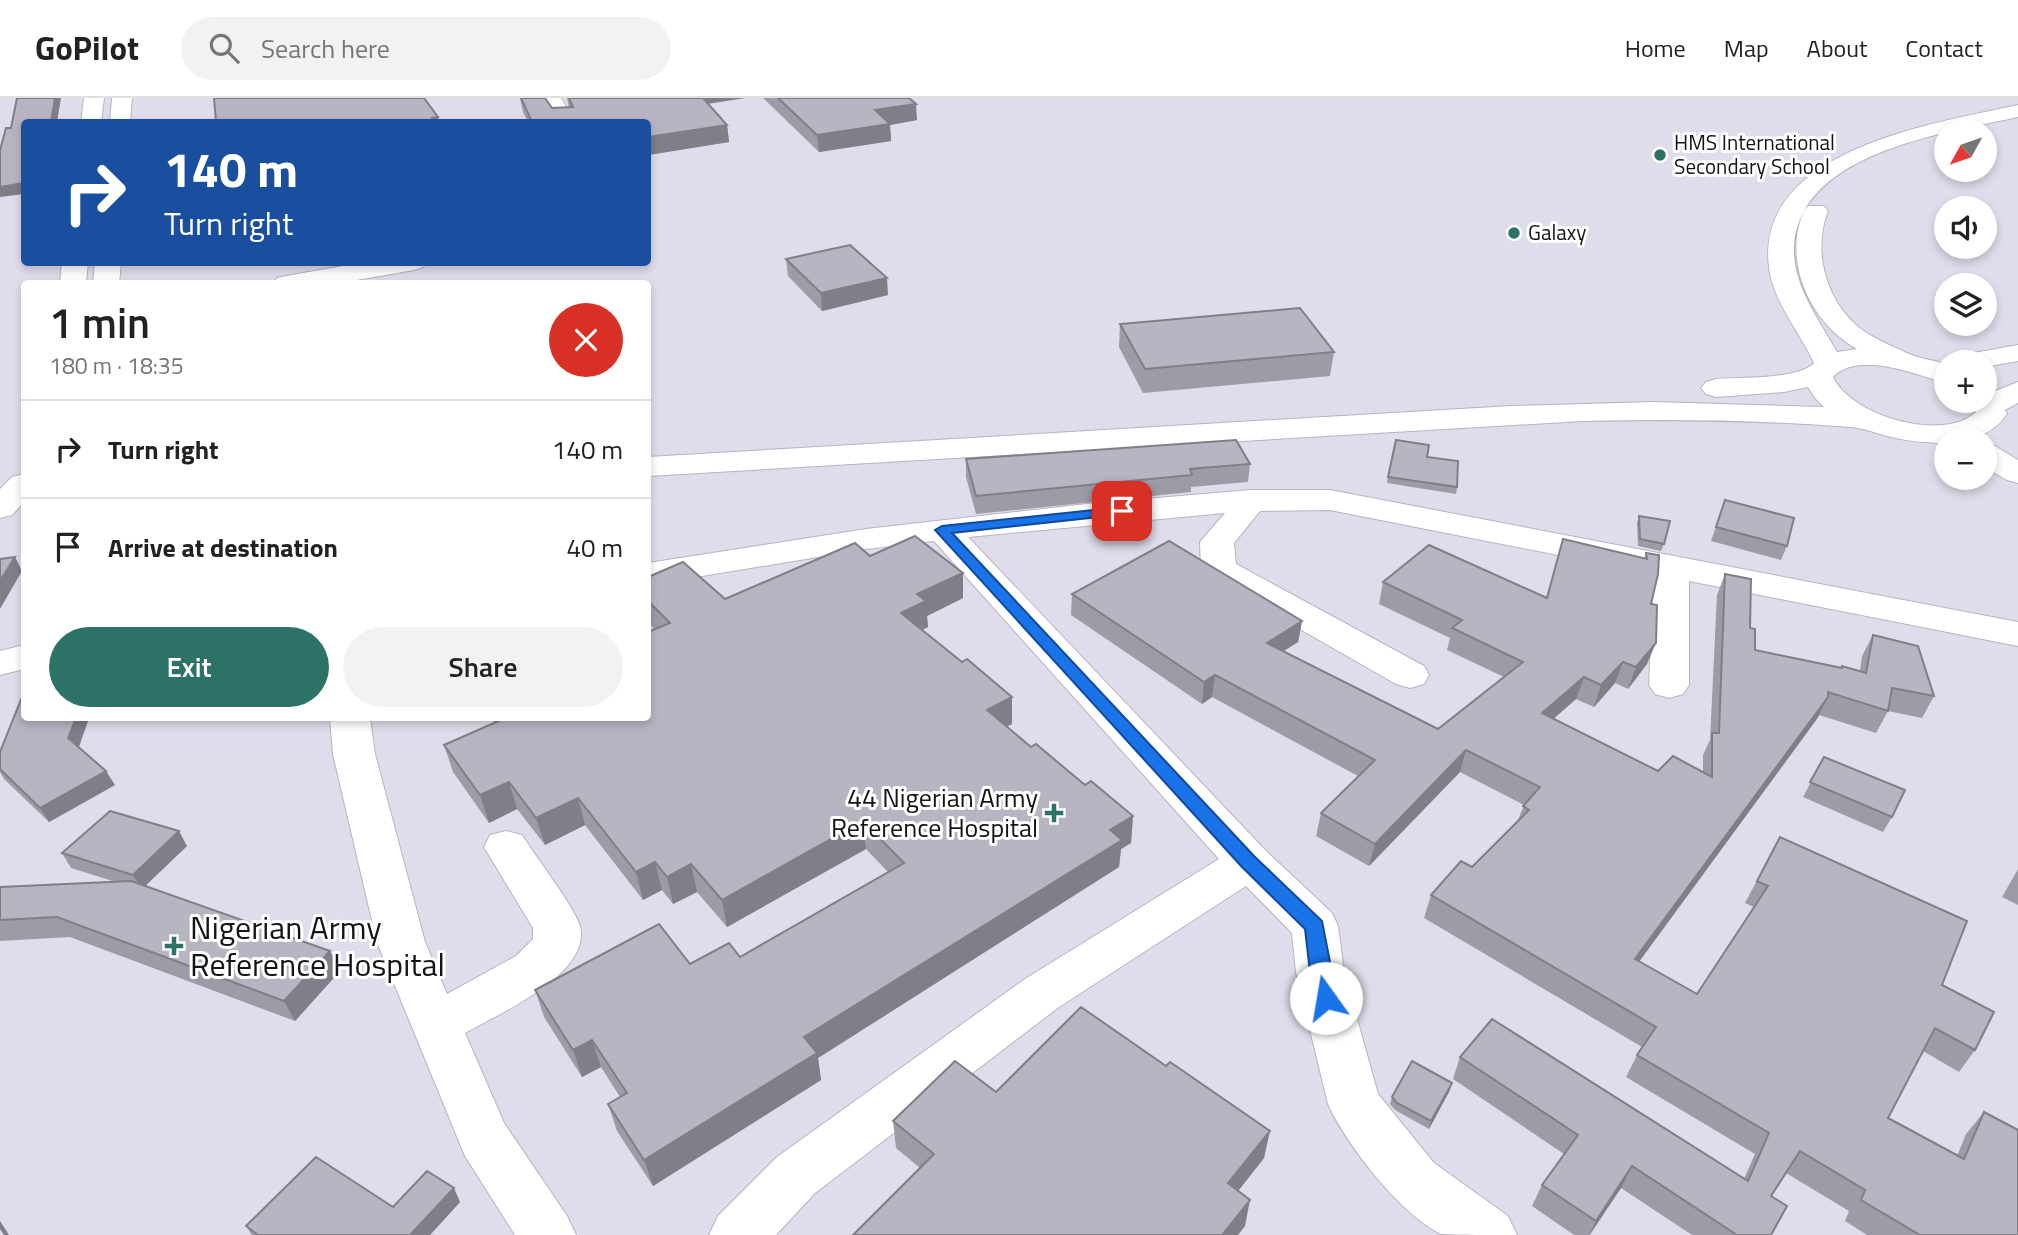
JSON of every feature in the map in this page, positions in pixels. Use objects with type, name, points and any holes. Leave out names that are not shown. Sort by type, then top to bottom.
[{"type":"street","points":[[91,119],[94,98]]},
{"type":"street","points":[[120,119],[122,98]]},
{"type":"street","points":[[551,98],[563,119]]},
{"type":"street","points":[[1934,435],[1867,419],[1824,393],[1824,370],[1812,329],[1794,306],[1781,264],[1782,240],[1788,216],[1800,197],[1817,180],[1861,153],[1888,143],[2018,111]]},
{"type":"street","points":[[1997,126],[2018,122]]},
{"type":"street","points":[[1929,366],[1849,333],[1830,312],[1811,272],[1805,243],[1810,220],[1821,202],[1838,184],[1857,171],[1906,148],[1934,141]]},
{"type":"street","points":[[309,280],[391,266]]},
{"type":"street","points":[[1997,357],[2018,353]]},
{"type":"street","points":[[651,444],[1518,395],[1699,389],[1784,383],[1860,357],[1929,366]]},
{"type":"street","points":[[1997,402],[2018,391]]},
{"type":"street","points":[[651,467],[1535,413],[1727,410],[1794,412],[1867,419]]},
{"type":"street","points":[[1997,412],[2018,429]]},
{"type":"street","points":[[1980,427],[1987,423],[1988,413]]},
{"type":"street","points":[[1997,450],[2018,455]]},
{"type":"street","points":[[1997,461],[2018,473]]},
{"type":"street","points":[[0,508],[21,487]]},
{"type":"street","points":[[1250,500],[1241,515],[1217,542],[1219,569],[1410,675]]},
{"type":"street","points":[[651,574],[866,539],[942,530],[1250,500],[1330,500],[2018,634]]},
{"type":"street","points":[[0,515],[21,504]]},
{"type":"street","points":[[942,530],[1249,862],[1315,926],[1320,972],[1354,1104],[1414,1181],[1488,1235]]},
{"type":"street","points":[[1669,685],[1672,567]]},
{"type":"street","points":[[0,663],[21,658]]},
{"type":"street","points":[[350,721],[354,754],[401,942],[484,1139],[547,1235]]},
{"type":"street","points":[[436,1025],[533,970],[557,945],[556,926],[506,847]]},
{"type":"street","points":[[738,1235],[796,1175],[1042,993],[1249,862]]},
{"type":"building","points":[[17,98],[55,98],[52,119],[21,119],[21,184],[0,187],[0,150],[6,128],[11,128]]},
{"type":"building","points":[[214,98],[424,98],[438,117],[433,119],[216,119]]},
{"type":"building","points":[[521,98],[545,98],[552,108],[573,107],[569,98],[703,98],[727,125],[651,137],[651,119],[531,119]]},
{"type":"building","points":[[778,98],[909,98],[916,104],[875,110],[890,124],[817,135]]},
{"type":"building","points":[[850,245],[887,278],[821,293],[786,259]]},
{"type":"building","points":[[1300,308],[1334,352],[1145,369],[1120,324]]},
{"type":"building","points":[[1236,440],[1250,464],[1190,469],[1192,475],[976,496],[966,459]]},
{"type":"building","points":[[1396,440],[1429,445],[1427,457],[1458,461],[1457,487],[1388,477]]},
{"type":"building","points":[[1725,500],[1794,518],[1787,546],[1716,527]]},
{"type":"building","points":[[1639,516],[1670,521],[1664,544],[1640,539]]},
{"type":"building","points":[[915,536],[963,573],[917,594],[926,601],[901,613],[962,662],[967,659],[1012,697],[987,710],[1031,747],[1036,744],[1085,785],[1091,781],[1133,816],[1110,830],[1122,840],[804,1037],[817,1053],[644,1160],[608,1104],[627,1093],[592,1040],[573,1050],[535,990],[659,924],[690,964],[729,943],[740,957],[904,863],[863,821],[722,900],[691,864],[667,877],[655,862],[636,872],[578,798],[536,818],[509,782],[480,795],[444,745],[499,721],[651,721],[651,631],[670,623],[651,604],[651,576],[683,562],[725,599],[855,543],[870,556]]},
{"type":"building","points":[[1563,539],[1647,559],[1646,553],[1659,555],[1651,604],[1657,605],[1656,643],[1636,667],[1623,662],[1601,685],[1584,677],[1542,713],[1658,771],[1673,756],[1712,777],[1712,733],[1719,733],[1725,574],[1751,579],[1750,628],[1755,629],[1755,650],[1866,673],[1873,635],[1918,646],[1934,696],[1892,688],[1888,711],[1828,692],[1828,697],[1635,959],[1697,994],[1768,886],[1757,881],[1780,837],[1967,921],[1942,985],[1994,1012],[1975,1050],[1935,1028],[1888,1118],[1964,1159],[1984,1112],[2018,1130],[2018,1235],[1920,1235],[1861,1200],[1865,1190],[1800,1151],[1771,1196],[1787,1206],[1771,1235],[1737,1235],[1632,1166],[1596,1221],[1542,1185],[1578,1135],[1460,1057],[1492,1019],[1748,1181],[1769,1133],[1637,1055],[1656,1027],[1431,895],[1461,861],[1472,867],[1529,810],[1523,806],[1540,787],[1466,750],[1375,844],[1321,813],[1375,760],[1215,675],[1204,682],[1072,594],[1169,541],[1302,621],[1267,643],[1438,729],[1523,662],[1452,628],[1462,620],[1383,582],[1429,545],[1547,598]]},
{"type":"building","points":[[15,557],[0,581],[0,559]]},
{"type":"building","points":[[21,700],[21,721],[75,721],[68,738],[106,771],[40,808],[0,769],[0,752]]},
{"type":"building","points":[[1824,757],[1905,790],[1892,817],[1810,782]]},
{"type":"building","points":[[110,811],[179,831],[133,875],[62,853]]},
{"type":"building","points":[[131,881],[330,951],[284,1001],[57,917],[0,920],[0,887]]},
{"type":"building","points":[[1081,1007],[1166,1066],[1170,1062],[1270,1131],[1228,1183],[1250,1200],[1222,1235],[853,1235],[934,1154],[893,1121],[955,1061],[996,1092]]},
{"type":"building","points":[[1412,1061],[1452,1083],[1431,1121],[1397,1103],[1392,1097]]},
{"type":"building","points":[[316,1157],[393,1207],[427,1171],[454,1188],[410,1235],[258,1235],[246,1226]]},
{"type":"place","name":"HMS International Secondary School","points":[[1660,155]]},
{"type":"place","name":"Galaxy","points":[[1514,233]]},
{"type":"place","name":"44 Nigerian Army Reference Hospital","points":[[1054,813]]},
{"type":"place","name":"Nigerian Army Reference Hospital","points":[[174,946]]},
{"type":"route","points":[[1122,511],[942,530],[1249,862],[1315,926],[1326,998]]}]
